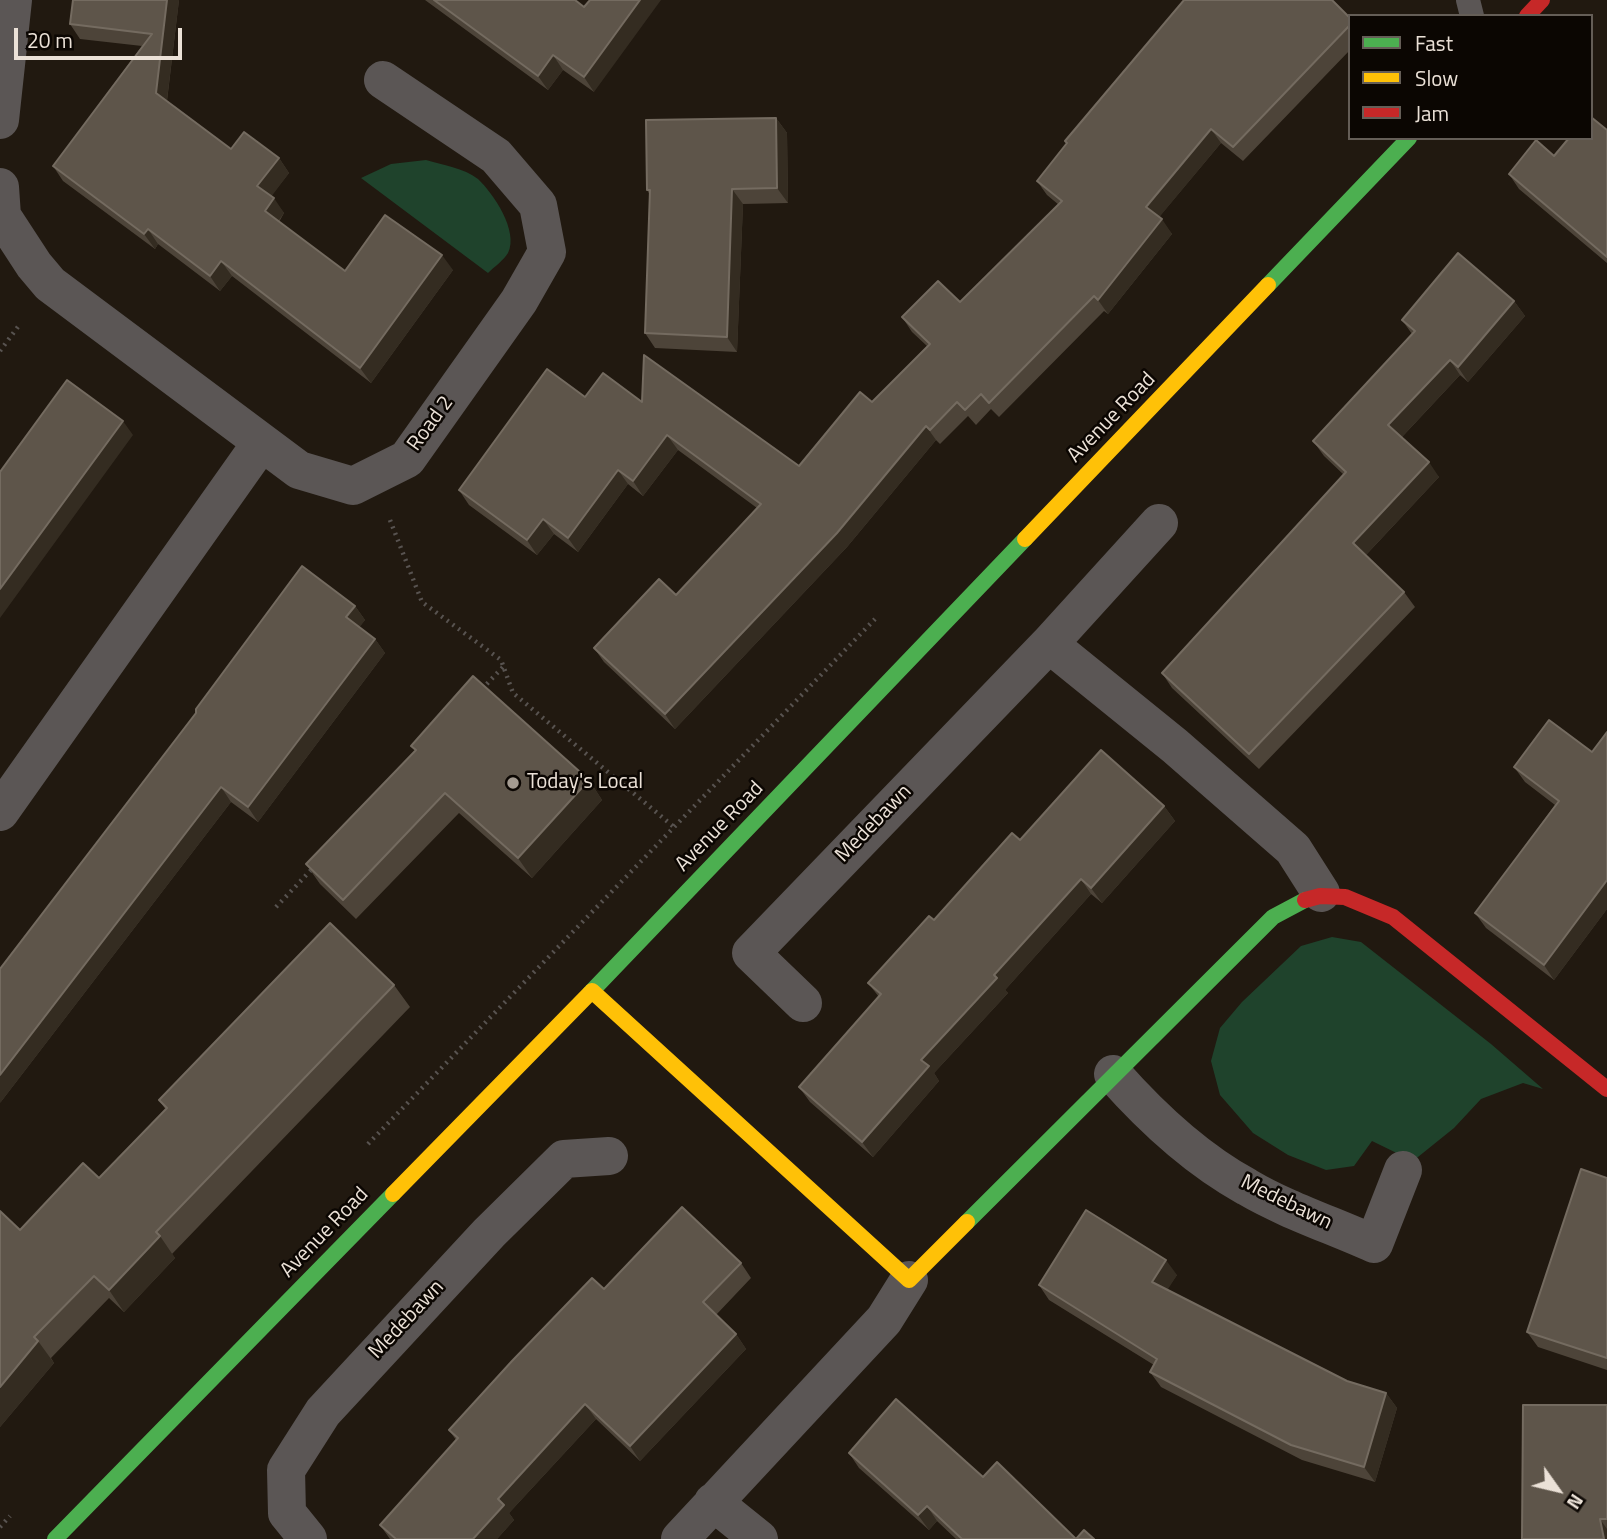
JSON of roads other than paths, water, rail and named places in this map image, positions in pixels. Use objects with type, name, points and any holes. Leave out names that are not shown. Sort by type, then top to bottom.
[{"type":"main road","points":[[1529,14],[1542,0]]},
{"type":"main road","name":"Avenue Road","points":[[55,1539],[592,990],[1407,140]]},
{"type":"main road","points":[[592,990],[909,1280],[1273,917],[1301,900],[1321,893],[1355,898],[1393,917],[1606,1086]]},
{"type":"street","points":[[0,120],[13,0]]},
{"type":"street","name":"Road 2","points":[[0,187],[2,216],[34,265],[50,284],[299,470],[354,486],[407,458],[519,302],[547,252],[538,205],[496,156],[383,80]]},
{"type":"street","points":[[0,813],[261,443]]},
{"type":"street","name":"Medebawn","points":[[803,1003],[751,953],[1049,644],[1159,523]]},
{"type":"street","points":[[1049,644],[1175,746],[1293,849],[1321,893]]},
{"type":"street","name":"Medebawn","points":[[1113,1074],[1136,1101],[1192,1150],[1247,1188],[1374,1244],[1403,1170]]},
{"type":"street","name":"Medebawn","points":[[308,1539],[287,1513],[286,1470],[323,1412],[489,1233],[564,1159],[609,1156]]},
{"type":"street","points":[[680,1539],[884,1320],[909,1280]]},
{"type":"street","points":[[713,1502],[759,1539]]},
{"type":"place","name":"Today's Local","points":[[513,783]]}]
